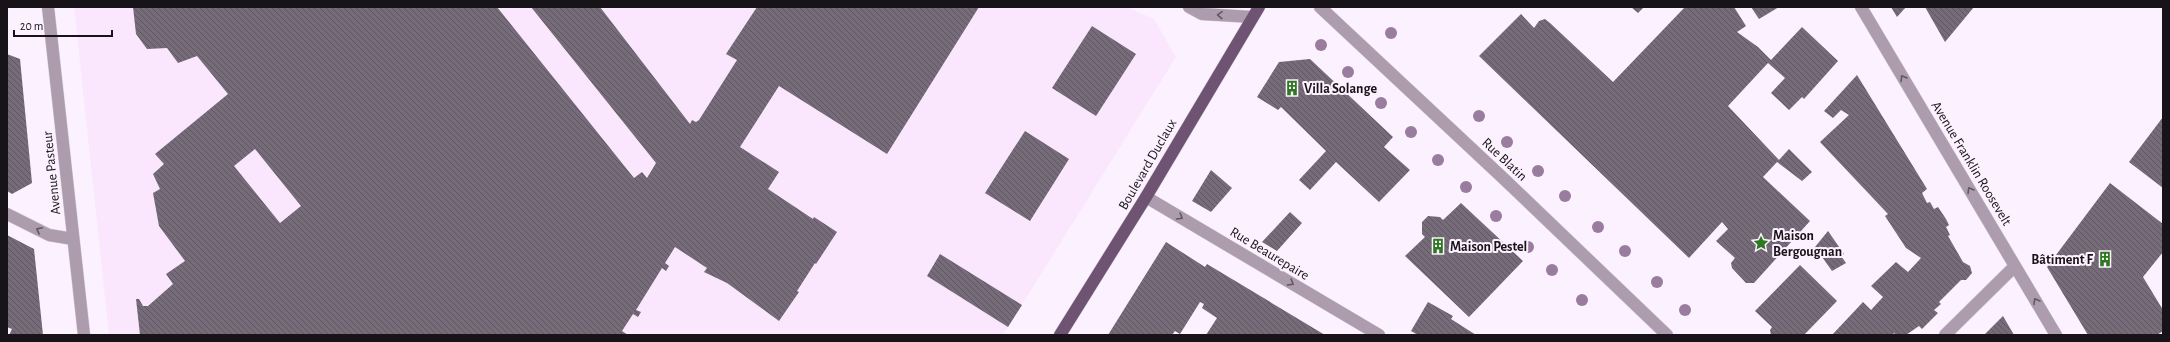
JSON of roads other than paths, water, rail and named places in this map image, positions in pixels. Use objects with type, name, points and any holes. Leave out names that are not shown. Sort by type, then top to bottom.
[{"type":"main road","name":"Boulevard Duclaux","points":[[1060,335],[1146,197],[1256,12]]},
{"type":"street","name":"Avenue Pasteur","points":[[48,7],[84,335]]},
{"type":"street","points":[[1189,7],[1202,14],[1256,12]]},
{"type":"street","name":"Rue Blatin","points":[[1320,7],[1667,335]]},
{"type":"street","name":"Avenue Franklin Roosevelt","points":[[1861,7],[2056,335]]},
{"type":"street","name":"Rue Beaurepaire","points":[[1146,197],[1379,335]]},
{"type":"street","points":[[7,214],[49,235],[73,239]]},
{"type":"street","points":[[1944,335],[2015,266]]},
{"type":"place","name":"Villa Solange","points":[[1292,88]]},
{"type":"place","name":"Maison Bergougnan","points":[[1761,243]]},
{"type":"place","name":"Maison Pestel","points":[[1438,246]]},
{"type":"place","name":"Bâtiment F","points":[[2105,259]]}]
